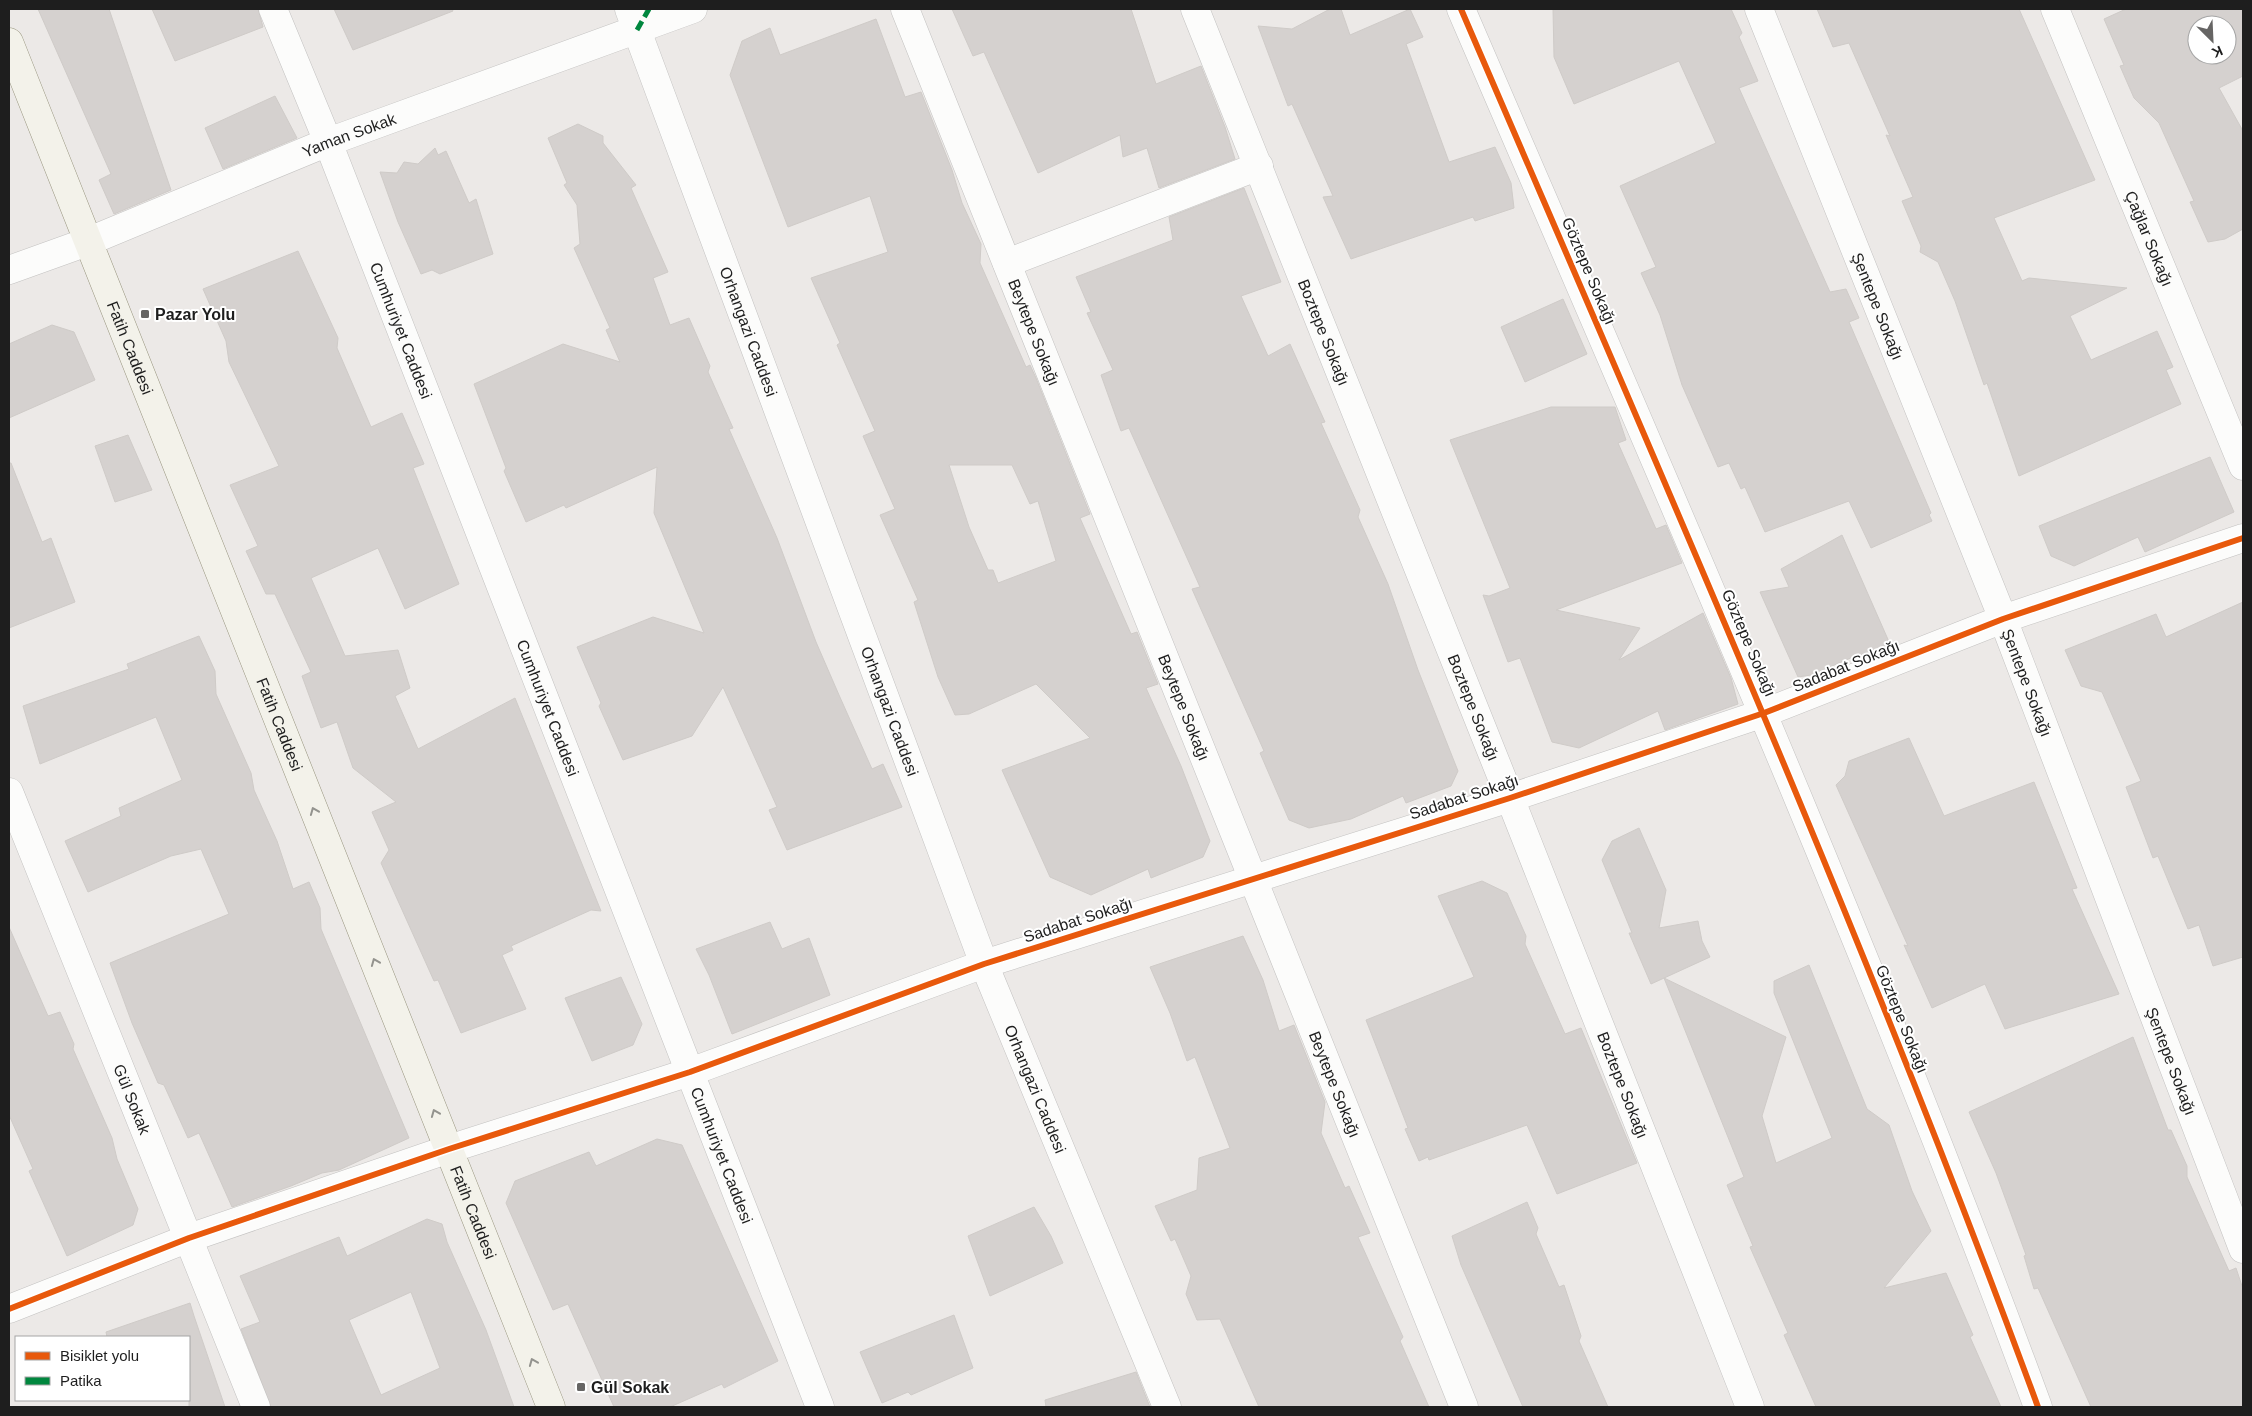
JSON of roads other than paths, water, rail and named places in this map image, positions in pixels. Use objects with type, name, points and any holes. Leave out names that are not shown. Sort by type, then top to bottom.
[{"type":"main road","name":"Fatih Caddesi","points":[[9,42],[551,1407]]},
{"type":"street","name":"Cumhuriyet Caddesi","points":[[273,9],[328,142],[820,1407]]},
{"type":"street","name":"Yaman Sokak","points":[[9,270],[87,242],[328,142],[633,20],[693,9]]},
{"type":"street","name":"Beytepe Sokağı","points":[[905,9],[1464,1407]]},
{"type":"street","name":"Boztepe Sokağı","points":[[1195,9],[1510,798],[1750,1407]]},
{"type":"street","name":"Göztepe Sokağı","points":[[1461,9],[1764,713],[1980,1250],[2038,1407]]},
{"type":"street","name":"Şentepe Sokağı","points":[[1759,9],[2003,619],[2243,1249]]},
{"type":"street","name":"Çağlar Sokağı","points":[[2055,9],[2243,466]]},
{"type":"street","name":"Orhangazi Caddesi","points":[[633,20],[984,964],[1166,1407]]},
{"type":"street","points":[[1007,263],[1259,166]]},
{"type":"street","name":"Sadabat Sokağı","points":[[9,1308],[189,1238],[449,1149],[690,1072],[984,964],[1510,798],[1764,713],[2003,619],[2243,538]]},
{"type":"street","name":"Gül Sokak","points":[[9,792],[256,1407]]},
{"type":"place","name":"Pazar Yolu","points":[[145,314]]},
{"type":"place","name":"Gül Sokak","points":[[581,1387]]}]
